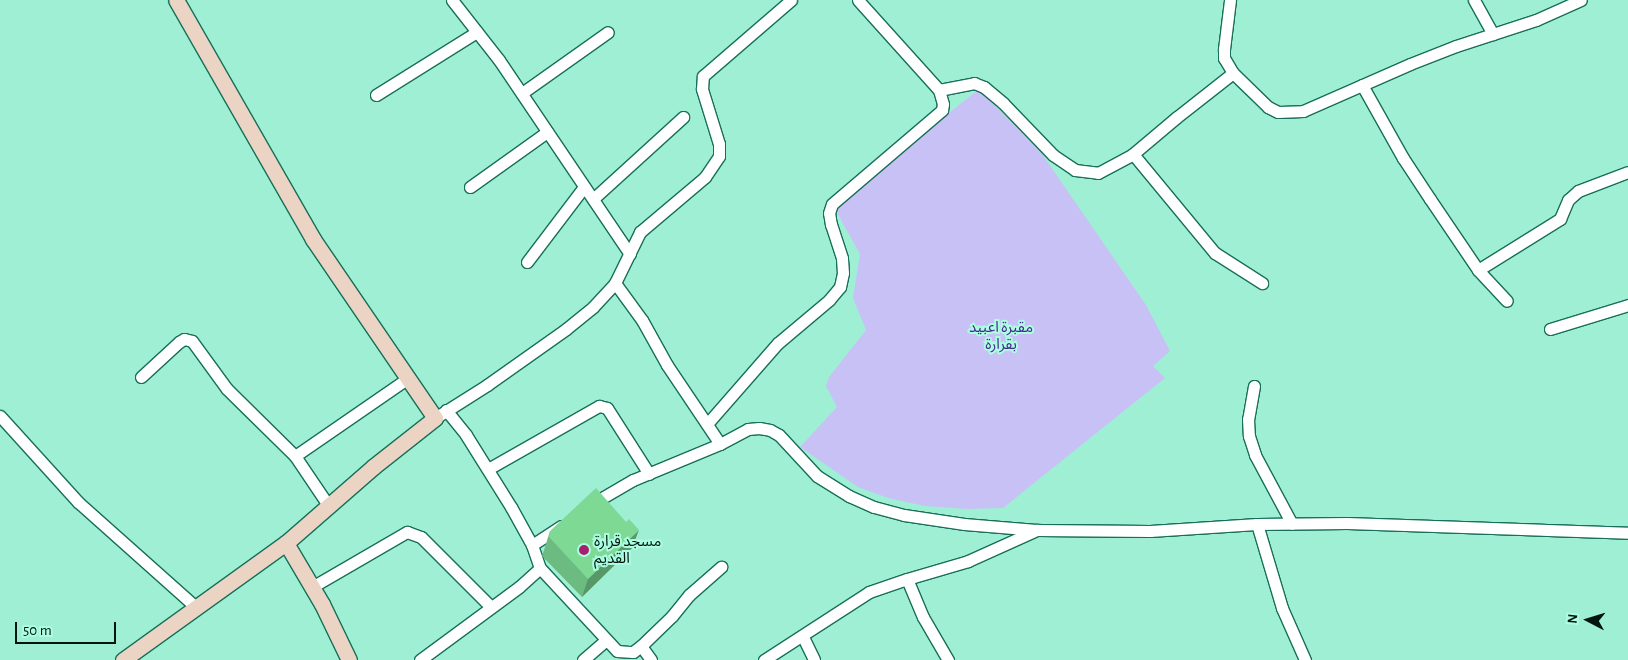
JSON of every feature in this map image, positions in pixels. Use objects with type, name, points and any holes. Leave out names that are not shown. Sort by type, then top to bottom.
[{"type":"street","points":[[176,0],[313,239],[408,378],[440,414],[466,435],[532,545],[540,568],[611,648],[621,653],[633,652],[672,616],[689,595],[721,567]]},
{"type":"street","points":[[452,0],[522,93],[630,254]]},
{"type":"street","points":[[123,660],[286,543],[328,505],[440,414],[487,385],[566,329],[593,306],[615,283],[640,232],[705,177],[719,156],[719,144],[702,89],[703,76],[791,0]]},
{"type":"street","points":[[708,424],[778,343],[829,300],[840,287],[843,273],[842,258],[831,225],[829,213],[832,204],[937,116],[943,104],[938,90],[858,0]]},
{"type":"street","points":[[1230,0],[1224,58],[1233,73],[1268,107],[1284,112],[1303,111],[1362,84],[1456,46],[1536,20],[1581,0]]},
{"type":"street","points":[[1474,0],[1493,34]]},
{"type":"street","points":[[376,95],[477,32]]},
{"type":"street","points":[[522,93],[608,32]]},
{"type":"street","points":[[938,90],[974,83],[984,87],[1003,103],[1053,155],[1075,170],[1098,174],[1133,154],[1233,73]]},
{"type":"street","points":[[1362,84],[1403,158],[1478,270],[1507,301]]},
{"type":"street","points":[[593,199],[683,117]]},
{"type":"street","points":[[470,187],[547,132]]},
{"type":"street","points":[[1133,154],[1215,253],[1262,283]]},
{"type":"street","points":[[1478,270],[1560,219],[1568,200],[1578,191],[1628,172]]},
{"type":"street","points":[[527,262],[584,187]]},
{"type":"street","points":[[615,283],[642,320],[667,364],[720,444]]},
{"type":"street","points":[[1550,329],[1628,305]]},
{"type":"street","points":[[141,378],[179,342],[184,339],[192,341],[227,388],[295,456],[328,505]]},
{"type":"street","points":[[295,456],[408,378]]},
{"type":"street","points":[[1254,386],[1248,420],[1248,436],[1255,455],[1292,524]]},
{"type":"street","points":[[488,469],[599,406],[607,408],[649,474]]},
{"type":"street","points":[[0,416],[78,502],[196,608]]},
{"type":"street","points":[[532,545],[620,487],[720,444],[748,429],[770,430],[779,435],[817,476],[850,496],[874,507],[904,516],[934,520],[1037,530],[1150,531],[1257,524],[1292,524],[1481,527],[1628,533]]},
{"type":"street","points":[[1257,524],[1282,608],[1305,660]]},
{"type":"street","points":[[764,660],[803,637],[869,592],[907,578],[968,561],[1037,530]]},
{"type":"street","points":[[312,587],[407,532],[421,537],[491,607]]},
{"type":"street","points":[[286,543],[312,587],[349,660]]},
{"type":"street","points":[[420,660],[540,568]]},
{"type":"street","points":[[907,578],[923,617],[948,660]]},
{"type":"street","points":[[803,637],[814,660]]},
{"type":"street","points":[[583,660],[605,641]]},
{"type":"street","points":[[641,646],[651,660]]},
{"type":"green space","name":"مقبرة اعبيد بقرارة","points":[[979,89],[1042,154],[1146,305],[1170,351],[1153,366],[1165,378],[1003,508],[967,509],[925,506],[888,498],[858,487],[800,447],[837,407],[826,386],[829,377],[866,330],[853,298],[860,254],[836,211],[874,173]]},
{"type":"building","points":[[596,488],[626,522],[629,519],[639,530],[588,579],[549,537],[550,531]]},
{"type":"place","name":"مسجد قرارة القديم","points":[[584,550]]}]
